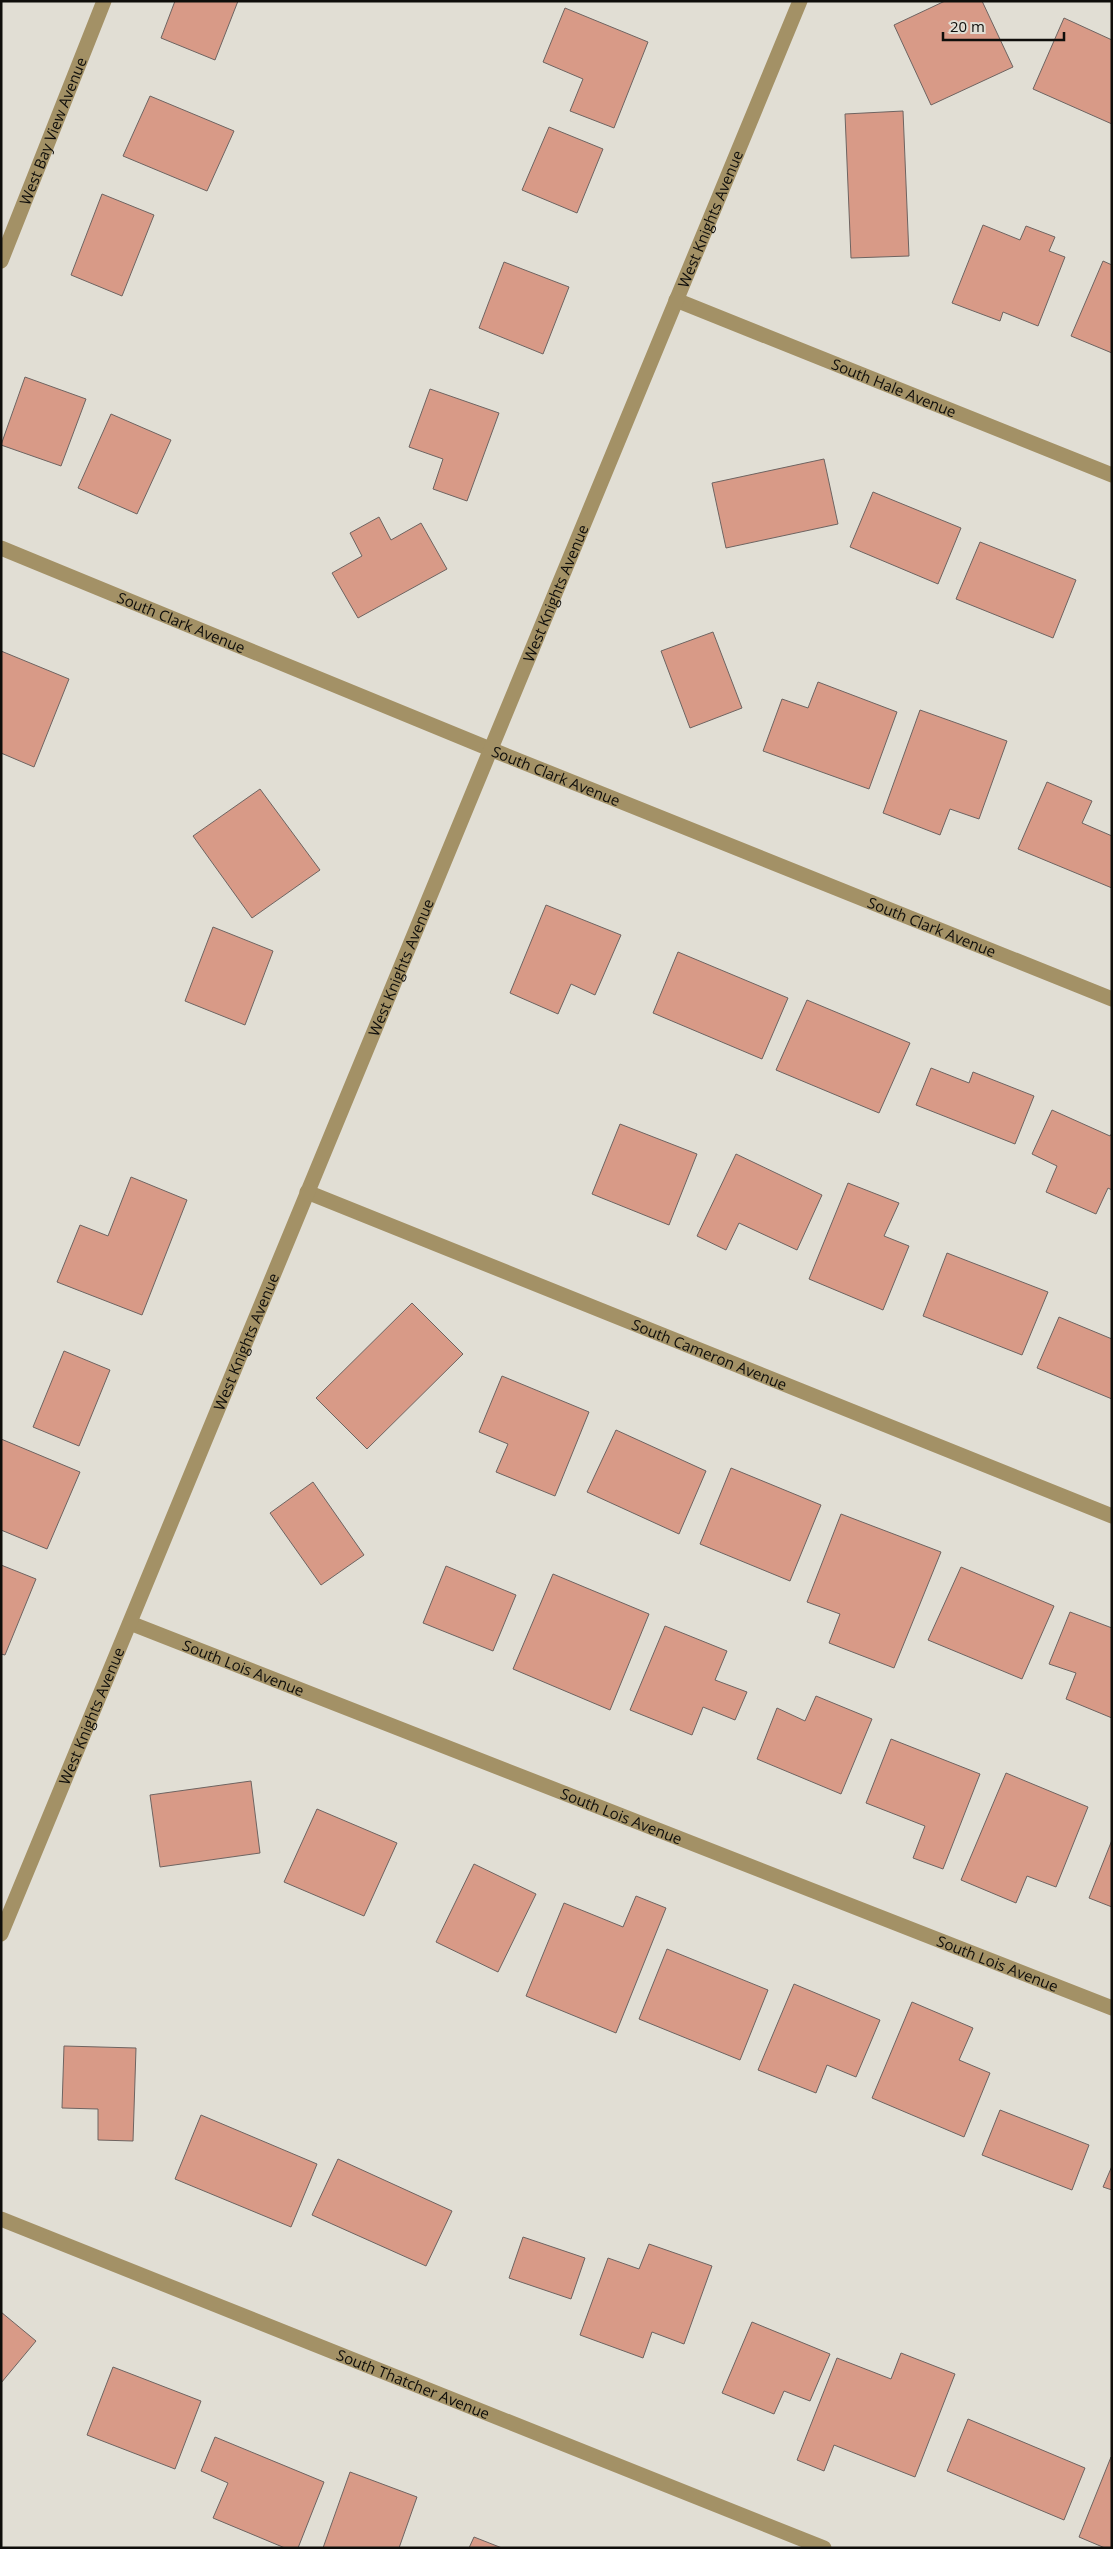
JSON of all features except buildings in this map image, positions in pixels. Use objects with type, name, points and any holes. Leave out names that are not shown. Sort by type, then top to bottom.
[{"type":"street","name":"West Bay View Avenue","points":[[1,261],[104,1]]},
{"type":"street","name":"West Knights Avenue","points":[[1,1934],[800,1]]},
{"type":"street","name":"South Hale Avenue","points":[[676,300],[1112,475]]},
{"type":"street","name":"South Clark Avenue","points":[[1,548],[490,749],[1112,1000]]},
{"type":"street","name":"South Cameron Avenue","points":[[307,1192],[1112,1516]]},
{"type":"street","name":"South Lois Avenue","points":[[130,1622],[1112,2008]]},
{"type":"street","name":"South Thatcher Avenue","points":[[1,2219],[824,2548]]}]
